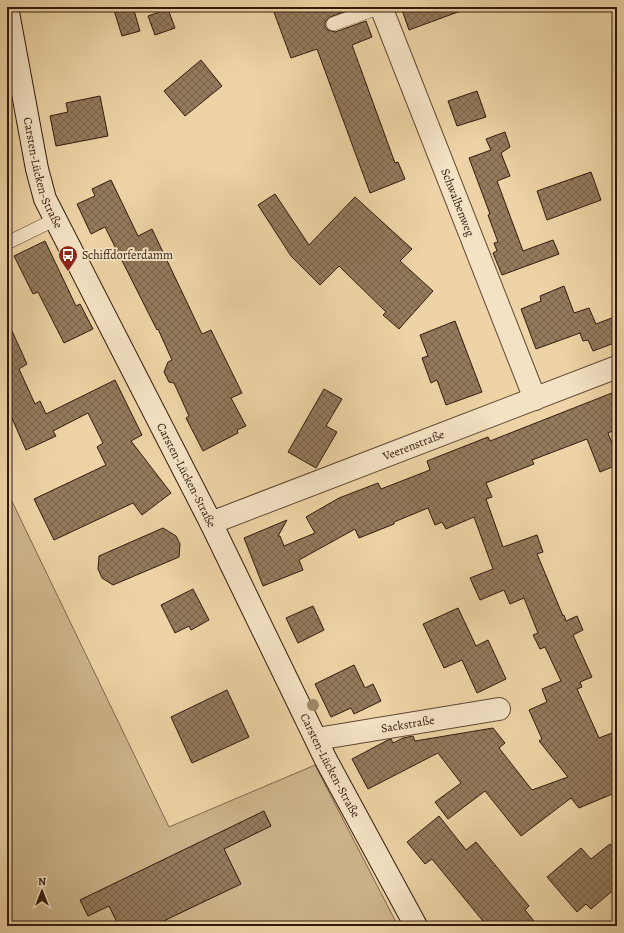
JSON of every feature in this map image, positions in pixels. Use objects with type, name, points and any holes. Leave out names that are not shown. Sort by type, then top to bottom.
[{"type":"street","name":"Schwalbenweg","points":[[381,7],[535,399]]},
{"type":"street","name":"Carsten-Lücken-Straße","points":[[7,8],[37,169],[46,198],[211,523],[348,802],[416,926]]},
{"type":"street","name":"Veerenstraße","points":[[211,523],[617,367]]},
{"type":"street","name":"Sackstraße","points":[[317,739],[499,709]]},
{"type":"lane","points":[[333,24],[381,7]]},
{"type":"lane","points":[[7,243],[56,219]]},
{"type":"shaded area","points":[[7,491],[169,827],[315,765],[398,926],[7,926]]},
{"type":"building","points":[[113,7],[133,7],[140,31],[122,36]]},
{"type":"building","points":[[272,7],[357,7],[330,17],[325,22],[325,26],[328,30],[335,32],[366,21],[372,37],[352,45],[395,163],[398,162],[405,179],[370,193],[317,49],[291,58]]},
{"type":"building","points":[[401,7],[466,7],[466,9],[409,30]]},
{"type":"building","points":[[168,9],[175,28],[155,35],[148,16]]},
{"type":"building","points":[[201,60],[222,86],[185,116],[164,91]]},
{"type":"building","points":[[477,91],[486,117],[457,126],[448,101]]},
{"type":"building","points":[[100,96],[108,136],[56,146],[50,116],[68,112],[66,103]]},
{"type":"building","points":[[505,132],[510,147],[501,153],[510,176],[497,181],[523,251],[553,240],[559,254],[502,275],[493,253],[497,251],[494,243],[498,242],[488,215],[490,214],[469,158],[491,150],[486,139]]},
{"type":"building","points":[[591,172],[601,200],[547,220],[537,191]]},
{"type":"building","points":[[111,180],[138,236],[152,229],[202,334],[211,330],[242,393],[231,398],[246,426],[237,430],[238,433],[203,451],[186,418],[189,416],[174,383],[169,382],[164,372],[168,362],[172,360],[158,329],[157,330],[105,227],[91,234],[77,204],[95,196],[92,189]]},
{"type":"building","points":[[275,194],[309,245],[355,197],[412,249],[400,261],[433,291],[399,329],[383,315],[386,312],[339,266],[320,285],[291,256],[258,205]]},
{"type":"building","points":[[45,241],[76,306],[80,304],[93,329],[64,343],[38,292],[33,294],[14,256]]},
{"type":"building","points":[[564,286],[574,313],[589,308],[596,324],[617,316],[617,342],[593,351],[588,340],[583,341],[580,333],[536,349],[521,309],[541,301],[540,296]]},
{"type":"building","points":[[7,320],[27,364],[19,369],[35,404],[40,401],[46,414],[115,380],[142,435],[131,441],[171,493],[142,515],[133,503],[54,540],[34,499],[106,465],[97,447],[103,443],[88,413],[53,431],[56,436],[26,450],[7,407]]},
{"type":"building","points":[[455,321],[482,392],[446,405],[437,380],[431,383],[422,358],[428,356],[420,335]]},
{"type":"building","points":[[324,389],[342,399],[326,426],[337,432],[316,468],[288,452]]},
{"type":"building","points":[[617,391],[617,429],[608,433],[617,456],[617,465],[600,472],[587,439],[532,460],[534,464],[486,483],[492,497],[486,499],[503,547],[537,535],[543,552],[537,554],[563,616],[564,615],[566,621],[577,616],[583,630],[573,635],[592,677],[580,682],[582,687],[577,689],[599,738],[617,731],[617,792],[579,808],[571,798],[521,836],[485,791],[448,819],[435,802],[461,783],[438,753],[368,789],[352,759],[388,740],[391,739],[393,743],[403,738],[413,736],[415,741],[493,728],[505,743],[499,748],[532,790],[568,777],[539,741],[542,739],[529,710],[547,702],[542,689],[561,681],[545,647],[540,649],[533,635],[538,633],[524,598],[510,604],[504,590],[480,600],[470,578],[493,569],[474,517],[446,529],[442,522],[435,525],[428,508],[359,538],[355,529],[299,560],[303,570],[263,586],[244,538],[287,520],[278,536],[280,536],[284,546],[315,533],[306,517],[339,498],[378,483],[381,489],[430,470],[427,461],[488,437],[490,441]]},
{"type":"building","points":[[163,528],[176,536],[180,544],[179,557],[113,585],[102,578],[98,569],[99,556]]},
{"type":"building","points":[[193,589],[209,620],[191,630],[189,626],[175,633],[161,605]]},
{"type":"building","points":[[313,606],[324,630],[298,643],[286,618]]},
{"type":"building","points":[[458,608],[476,646],[488,640],[506,679],[477,693],[462,660],[444,668],[423,624]]},
{"type":"building","points":[[354,665],[365,688],[373,684],[381,701],[354,714],[351,708],[331,717],[315,684]]},
{"type":"building","points":[[227,690],[249,737],[192,763],[171,717]]},
{"type":"building","points":[[264,811],[271,826],[224,849],[241,884],[153,926],[119,926],[109,906],[88,916],[80,900]]},
{"type":"building","points":[[439,816],[466,850],[476,842],[529,906],[525,910],[538,926],[487,926],[432,859],[425,864],[407,842]]},
{"type":"building","points":[[610,844],[617,853],[617,887],[591,909],[586,904],[577,912],[547,877],[581,848],[591,859]]},
{"type":"place","name":"Schiffdorferdamm","points":[[68,272]]}]
